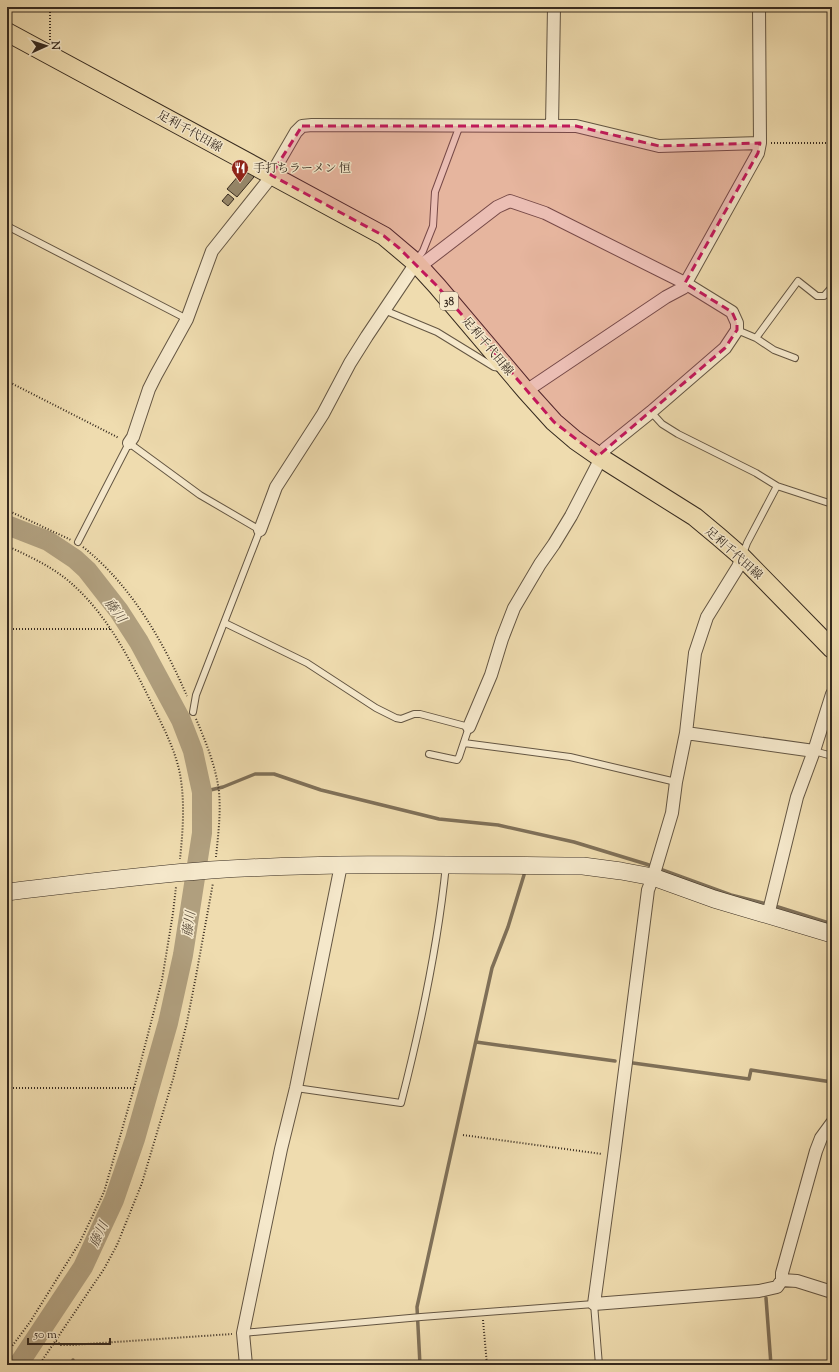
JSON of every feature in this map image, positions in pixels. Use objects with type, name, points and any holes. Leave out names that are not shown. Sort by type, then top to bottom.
[{"type":"main road","name":"足利千代田線","points":[[7,32],[384,236],[417,265],[554,422],[575,440],[695,518],[742,557],[832,648]]},
{"type":"street","points":[[552,126],[554,7]]},
{"type":"street","points":[[526,391],[666,297],[683,288],[758,153],[760,143],[760,7]]},
{"type":"street","points":[[129,443],[133,437],[149,389],[187,319],[212,251],[267,182],[296,132],[302,126],[576,126],[659,146],[760,143]]},
{"type":"street","points":[[260,530],[276,487],[323,414],[350,363],[384,310],[417,265],[497,207],[510,201],[545,213],[685,283],[732,312],[737,323],[737,330],[724,348],[651,412],[605,449],[554,544],[540,564],[514,608],[502,639],[491,675],[469,727]]},
{"type":"street","points":[[742,557],[738,567],[708,617],[695,653],[686,733],[676,782],[672,814],[648,890],[594,1304],[759,1291],[777,1287],[782,1280],[782,1273],[816,1151],[821,1138],[830,1129]]},
{"type":"street","points":[[768,915],[797,797],[814,751],[832,694]]},
{"type":"street","points":[[686,733],[814,751]]},
{"type":"street","points":[[7,892],[179,872],[214,870],[341,865],[446,864],[583,866],[653,877],[714,899],[832,934]]},
{"type":"street","points":[[246,1365],[243,1333],[281,1149],[296,1088],[341,865]]},
{"type":"street","points":[[782,1280],[797,1281],[832,1292]]},
{"type":"lane","points":[[417,265],[433,226],[435,192],[460,125]]},
{"type":"lane","points":[[7,226],[187,319]]},
{"type":"lane","points":[[756,338],[798,281],[817,296],[824,296],[832,287]]},
{"type":"lane","points":[[384,310],[437,332],[494,367],[507,369]]},
{"type":"lane","points":[[737,330],[756,338],[774,350],[796,358]]},
{"type":"lane","points":[[651,412],[662,424],[678,434],[756,473],[777,486],[832,504]]},
{"type":"lane","points":[[78,542],[129,443],[200,495],[260,530],[196,696],[194,712]]},
{"type":"lane","points":[[742,557],[747,543],[777,486]]},
{"type":"lane","points":[[225,623],[306,663],[376,708],[396,718],[401,719],[414,714],[420,714],[469,727],[457,760],[429,754]]},
{"type":"lane","points":[[464,743],[570,757],[676,782]]},
{"type":"lane","points":[[814,751],[832,756]]},
{"type":"lane","points":[[296,1088],[400,1103],[415,1046],[427,987],[443,897],[446,864]]},
{"type":"lane","points":[[243,1333],[594,1304],[599,1365]]},
{"type":"path","points":[[50,7],[50,55]]},
{"type":"path","points":[[760,143],[832,143]]},
{"type":"path","points":[[7,381],[129,443]]},
{"type":"path","points":[[7,510],[78,542],[97,558],[128,592],[150,624],[194,712],[204,737],[218,785],[220,810],[214,870],[187,1022],[173,1079],[142,1183],[117,1245],[104,1268],[39,1365]]},
{"type":"path","points":[[7,546],[44,564],[64,578],[95,608],[111,629],[136,671],[171,744],[176,758],[184,810],[179,872],[162,980],[134,1088],[104,1192],[80,1242],[30,1322],[7,1353]]},
{"type":"path","points":[[7,630],[111,629]]},
{"type":"path","points":[[7,1088],[134,1088]]},
{"type":"path","points":[[463,1135],[614,1156]]},
{"type":"path","points":[[483,1313],[486,1365]]},
{"type":"path","points":[[56,1341],[61,1345],[72,1345],[243,1333]]},
{"type":"highlighted area","points":[[302,126],[576,126],[659,146],[760,143],[758,153],[685,283],[732,312],[737,323],[737,330],[725,348],[598,456],[554,422],[437,286],[399,248],[384,236],[271,175]]},
{"type":"building","points":[[245,168],[254,177],[237,197],[227,189]]},
{"type":"building","points":[[228,194],[234,199],[228,206],[222,201]]},
{"type":"waterway","name":"藤川","points":[[7,525],[48,541],[75,559],[87,570],[119,611],[139,642],[181,720],[193,751],[202,792],[202,833],[183,955],[168,1023],[135,1139],[114,1200],[83,1267],[18,1365]]},
{"type":"waterway","points":[[202,792],[223,787],[255,774],[274,774],[321,790],[439,819],[498,825],[574,842],[646,864],[731,895],[775,906],[832,924]]},
{"type":"waterway","points":[[420,1365],[417,1307],[492,968],[508,927],[524,875]]},
{"type":"waterway","points":[[476,1042],[615,1061]]},
{"type":"waterway","points":[[633,1063],[749,1079],[751,1070],[832,1082]]},
{"type":"waterway","points":[[766,1298],[771,1365]]},
{"type":"waterway","points":[[73,1360],[73,1365]]},
{"type":"place","name":"手打ちラーメン 恒","points":[[240,183]]}]
